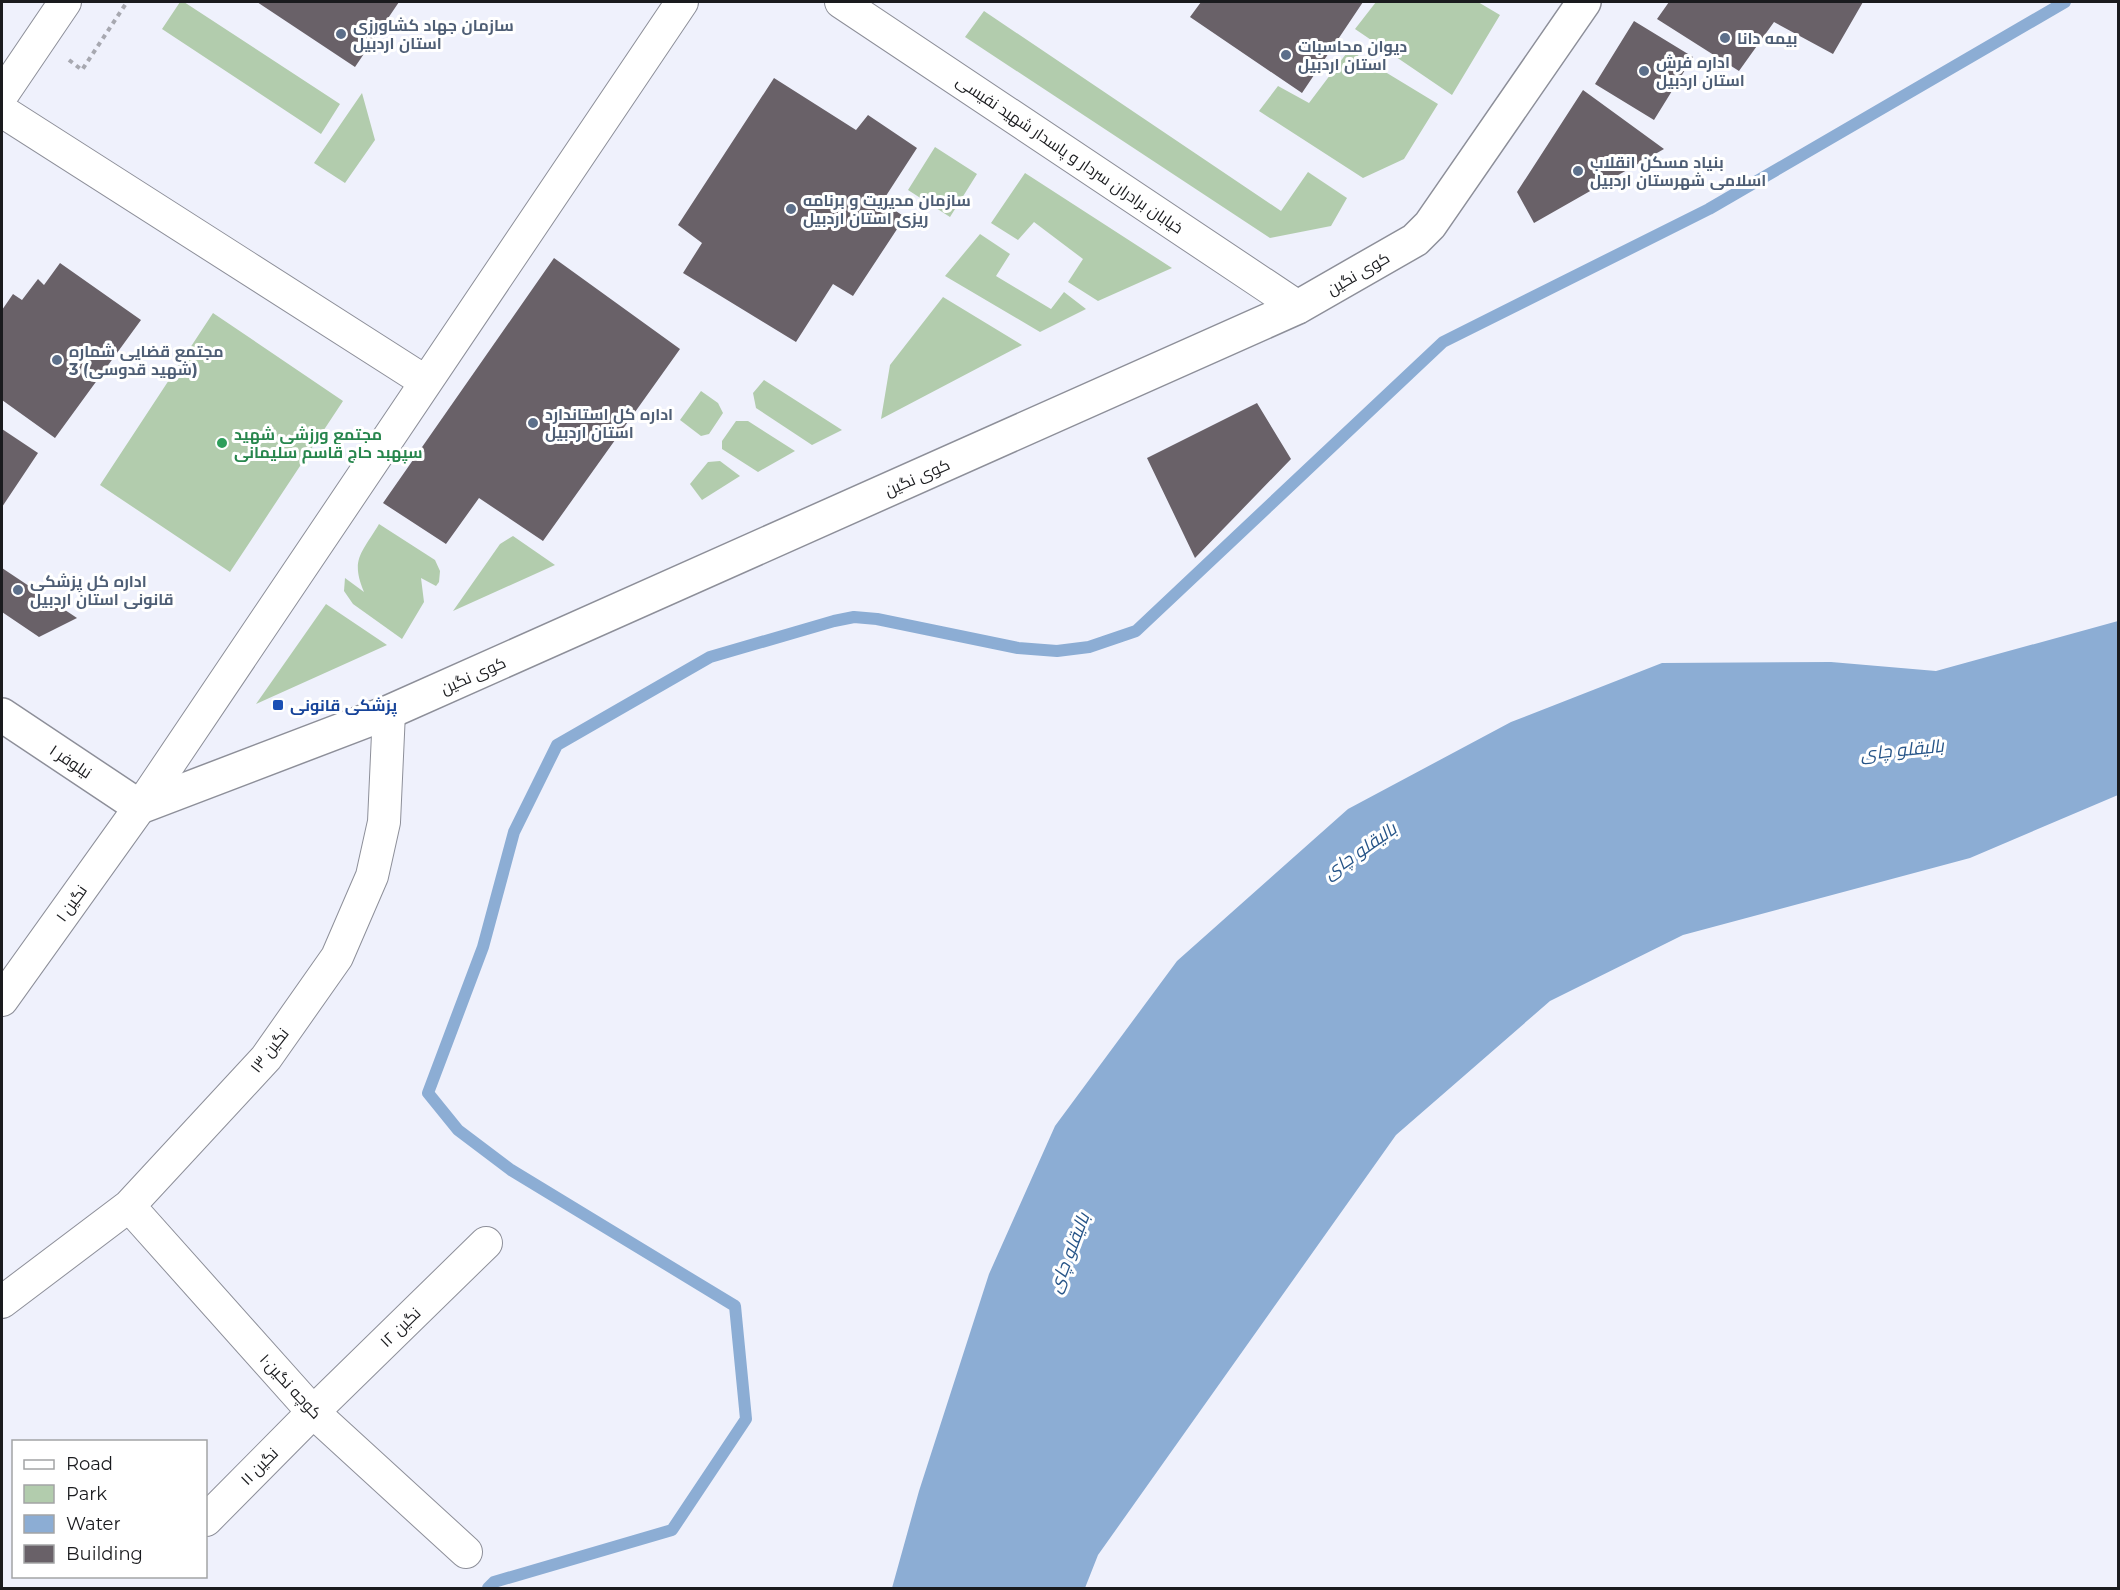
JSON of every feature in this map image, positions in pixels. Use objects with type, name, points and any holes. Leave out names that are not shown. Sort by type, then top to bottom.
[{"type":"street","points":[[2,95],[65,2]]},
{"type":"street","name":"نگین ۱","points":[[2,1000],[140,807],[682,2]]},
{"type":"street","name":"خیابان برادران سردار و پاسدار شهید نفیسی","points":[[841,2],[1298,307]]},
{"type":"street","name":"کوی نگین","points":[[140,807],[389,712],[1298,307],[1405,246],[1430,225],[1584,2]]},
{"type":"street","points":[[2,111],[426,382]]},
{"type":"street","name":"نگین ۱۳","points":[[2,1302],[129,1206],[266,1058],[336,957],[372,876],[384,822],[389,712]]},
{"type":"street","name":"نیلوفر ۱","points":[[2,715],[140,807]]},
{"type":"street","name":"کوچه نگین۱۰","points":[[129,1206],[313,1412],[466,1552]]},
{"type":"street","name":"نگین ۱۲","points":[[313,1412],[486,1243]]},
{"type":"street","name":"نگین ۱۱","points":[[207,1519],[313,1412]]},
{"type":"path","points":[[40,38],[82,70],[127,2]]},
{"type":"green space","points":[[180,2],[184,2],[340,104],[321,134],[162,29]]},
{"type":"green space","points":[[1376,2],[1478,2],[1500,15],[1452,95],[1355,29]]},
{"type":"green space","points":[[984,11],[1281,211],[1308,172],[1347,198],[1331,226],[1270,238],[965,37]]},
{"type":"green space","points":[[1349,50],[1438,104],[1404,159],[1363,178],[1259,111],[1278,86],[1309,103]]},
{"type":"green space","points":[[362,93],[375,140],[345,183],[314,163]]},
{"type":"green space","points":[[935,147],[977,174],[950,217],[908,190]]},
{"type":"green space","points":[[1025,173],[1172,268],[1098,301],[1068,282],[1083,259],[1034,222],[1018,240],[991,223]]},
{"type":"green space","points":[[980,234],[1010,254],[996,276],[1051,309],[1064,292],[1086,309],[1040,332],[945,276]]},
{"type":"green space","points":[[943,297],[1022,345],[881,419],[890,365]]},
{"type":"green space","name":"مجتمع ورزشی شهید سپهبد حاج قاسم سلیمانی","points":[[213,313],[343,401],[230,572],[100,485]]},
{"type":"green space","points":[[764,380],[842,430],[812,445],[756,408],[753,393]]},
{"type":"green space","points":[[701,391],[718,403],[723,413],[709,434],[701,436],[680,420]]},
{"type":"green space","points":[[736,421],[748,421],[795,451],[758,472],[722,449],[722,441]]},
{"type":"green space","points":[[720,461],[740,476],[702,500],[690,484],[708,462]]},
{"type":"green space","points":[[379,524],[435,560],[440,571],[439,582],[436,586],[421,578],[424,602],[402,639],[353,604],[344,591],[345,578],[364,592],[358,564],[363,550]]},
{"type":"green space","points":[[513,536],[555,565],[453,611],[500,544]]},
{"type":"green space","points":[[326,604],[387,645],[256,704]]},
{"type":"water","name":"بالیقلو چای","points":[[2118,621],[2118,795],[1970,858],[1683,935],[1550,1001],[1396,1135],[1098,1555],[1085,1588],[892,1588],[919,1491],[989,1274],[1055,1126],[1177,961],[1348,809],[1511,722],[1662,663],[1831,662],[1936,671]]},
{"type":"building","name":"سازمان جهاد کشاورزی استان اردبیل","points":[[257,2],[399,2],[355,67]]},
{"type":"building","name":"دیوان محاسبات استان اردبیل","points":[[1201,2],[1363,2],[1302,93],[1190,17]]},
{"type":"building","name":"بیمه دانا","points":[[1669,2],[1863,2],[1833,54],[1774,22],[1739,71],[1657,19]]},
{"type":"building","name":"اداره فرش استان اردبیل","points":[[1634,21],[1693,57],[1654,120],[1595,84]]},
{"type":"building","name":"سازمان مدیریت و برنامه ریزی استان اردبیل","points":[[774,78],[856,130],[868,115],[917,148],[882,202],[905,217],[853,296],[833,284],[796,342],[683,273],[702,243],[678,225]]},
{"type":"building","name":"بنیاد مسکن انقلاب اسلامی شهرستان اردبیل","points":[[1583,90],[1664,149],[1534,223],[1517,192]]},
{"type":"building","name":"اداره کل استاندارد استان اردبیل","points":[[554,258],[680,349],[543,541],[479,498],[446,544],[383,503]]},
{"type":"building","name":"مجتمع قضایی شماره 3 (شهید قدوسی)","points":[[60,263],[141,320],[55,438],[2,400],[2,310],[13,294],[22,300],[38,279],[44,285]]},
{"type":"building","points":[[1257,403],[1291,459],[1195,558],[1147,458]]},
{"type":"building","points":[[2,429],[38,453],[2,507]]},
{"type":"building","name":"اداره کل پزشکی قانونی استان اردبیل","points":[[2,568],[77,618],[39,637],[2,612]]},
{"type":"waterway","points":[[488,1588],[494,1582],[672,1530],[746,1419],[735,1306],[511,1170],[458,1130],[428,1093],[483,947],[514,832],[557,745],[710,657],[854,617],[877,619],[1018,648],[1057,651],[1089,647],[1136,631],[1443,342],[1709,209],[2065,2]]},
{"type":"place","name":"سازمان جهاد کشاورزی استان اردبیل","points":[[341,34]]},
{"type":"place","name":"بیمه دانا","points":[[1725,38]]},
{"type":"place","name":"دیوان محاسبات استان اردبیل","points":[[1286,55]]},
{"type":"place","name":"اداره فرش استان اردبیل","points":[[1644,71]]},
{"type":"place","name":"بنیاد مسکن انقلاب اسلامی شهرستان اردبیل","points":[[1578,171]]},
{"type":"place","name":"سازمان مدیریت و برنامه ریزی استان اردبیل","points":[[791,209]]},
{"type":"place","name":"مجتمع قضایی شماره 3 (شهید قدوسی)","points":[[57,360]]},
{"type":"place","name":"اداره کل استاندارد استان اردبیل","points":[[533,423]]},
{"type":"place","name":"مجتمع ورزشی شهید سپهبد حاج قاسم سلیمانی","points":[[222,443]]},
{"type":"place","name":"اداره کل پزشکی قانونی استان اردبیل","points":[[18,590]]},
{"type":"place","name":"پزشکی قانونی","points":[[278,705]]}]
